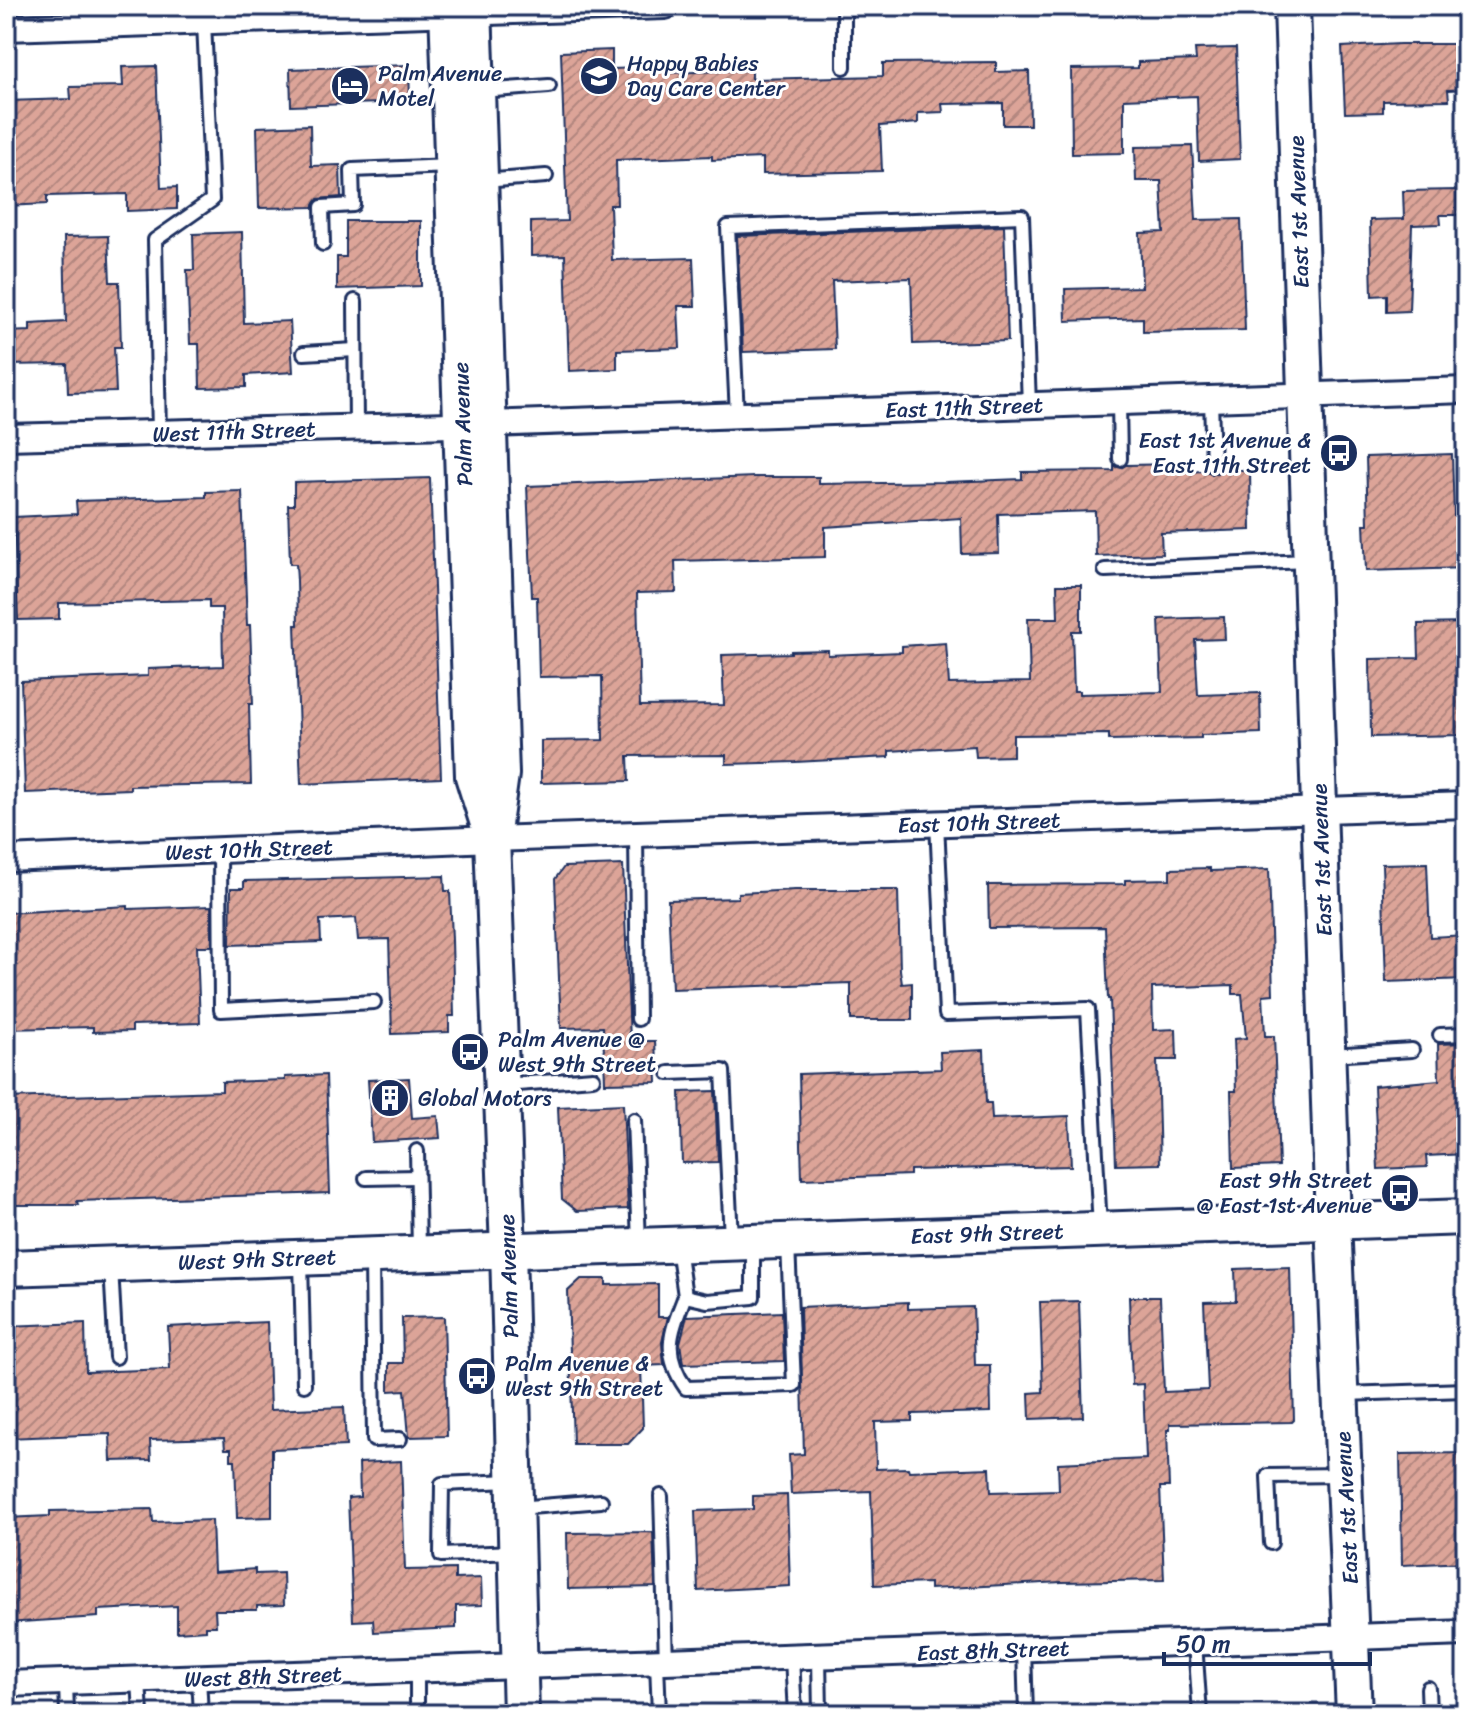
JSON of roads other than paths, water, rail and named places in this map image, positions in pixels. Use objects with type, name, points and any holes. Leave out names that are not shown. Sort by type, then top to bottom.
[{"type":"main road","name":"East 1st Avenue","points":[[1292,6],[1333,1221],[1354,1714]]},
{"type":"main road","name":"Palm Avenue","points":[[461,9],[477,91],[467,174]]},
{"type":"main road","name":"Palm Avenue","points":[[461,9],[475,424],[501,774],[492,839],[521,1714]]},
{"type":"main road","name":"East 9th Street","points":[[508,1250],[1466,1217]]},
{"type":"main road","name":"West 9th Street","points":[[6,1268],[508,1250]]},
{"type":"street","points":[[6,28],[204,22],[252,13],[665,6]]},
{"type":"street","name":"East 11th Street","points":[[475,424],[1466,390]]},
{"type":"street","name":"West 11th Street","points":[[6,437],[475,424]]},
{"type":"street","name":"East 10th Street","points":[[492,839],[1466,805]]},
{"type":"street","name":"West 10th Street","points":[[6,859],[492,839]]},
{"type":"street","name":"East 8th Street","points":[[519,1668],[1466,1633]]},
{"type":"street","name":"West 8th Street","points":[[6,1684],[519,1668]]},
{"type":"lane","points":[[844,6],[844,67]]},
{"type":"lane","points":[[159,433],[155,240],[212,200],[204,22]]},
{"type":"lane","points":[[477,91],[549,86]]},
{"type":"lane","points":[[323,244],[322,207],[353,205],[352,170],[546,176]]},
{"type":"lane","points":[[737,415],[728,227],[1022,216],[1029,405]]},
{"type":"lane","points":[[355,301],[356,428]]},
{"type":"lane","points":[[304,353],[355,350]]},
{"type":"lane","points":[[1211,399],[1213,466]]},
{"type":"lane","points":[[1119,402],[1120,459]]},
{"type":"lane","points":[[1105,570],[1311,561]]},
{"type":"lane","points":[[937,823],[946,1014],[1088,1009],[1100,1229]]},
{"type":"lane","points":[[636,834],[638,1019]]},
{"type":"lane","points":[[220,850],[221,1010],[374,1002]]},
{"type":"lane","points":[[1440,1035],[1466,1034]]},
{"type":"lane","points":[[1327,1055],[1412,1050]]},
{"type":"lane","points":[[669,1073],[723,1071],[742,1242],[753,1297],[707,1301],[685,1296]]},
{"type":"lane","points":[[502,1085],[593,1078]]},
{"type":"lane","points":[[634,1120],[639,1245]]},
{"type":"lane","points":[[417,1151],[419,1253]]},
{"type":"lane","points":[[366,1178],[417,1177]]},
{"type":"lane","points":[[678,1244],[685,1296],[669,1335],[673,1370],[686,1388],[794,1385],[788,1240]]},
{"type":"lane","points":[[372,1255],[374,1440],[400,1439]]},
{"type":"lane","points":[[301,1257],[304,1385]]},
{"type":"lane","points":[[111,1264],[116,1357]]},
{"type":"lane","points":[[1341,1394],[1466,1390]]},
{"type":"lane","points":[[1271,1543],[1268,1476],[1345,1475]]},
{"type":"lane","points":[[517,1552],[441,1555],[442,1484],[601,1501]]},
{"type":"lane","points":[[659,1714],[662,1662],[661,1496]]},
{"type":"lane","points":[[1195,1643],[1200,1714]]},
{"type":"lane","points":[[1024,1649],[1026,1714]]},
{"type":"lane","points":[[819,1657],[820,1714]]},
{"type":"lane","points":[[792,1658],[795,1714]]},
{"type":"lane","points":[[417,1671],[417,1714]]},
{"type":"lane","points":[[199,1678],[201,1714]]},
{"type":"lane","points":[[139,1680],[141,1714]]},
{"type":"lane","points":[[66,1682],[67,1714]]},
{"type":"lane","points":[[1428,1688],[1429,1714]]},
{"type":"lane","points":[[717,1714],[726,1714]]},
{"type":"place","name":"Happy Babies Day Care Center","points":[[599,76]]},
{"type":"place","name":"Palm Avenue Motel","points":[[350,86]]},
{"type":"place","name":"East 1st Avenue & East 11th Street","points":[[1339,453]]},
{"type":"place","name":"Palm Avenue @ West 9th Street","points":[[470,1052]]},
{"type":"place","name":"Global Motors","points":[[390,1098]]},
{"type":"place","name":"East 9th Street @ East 1st Avenue","points":[[1400,1193]]},
{"type":"place","name":"Palm Avenue & West 9th Street","points":[[477,1376]]}]
